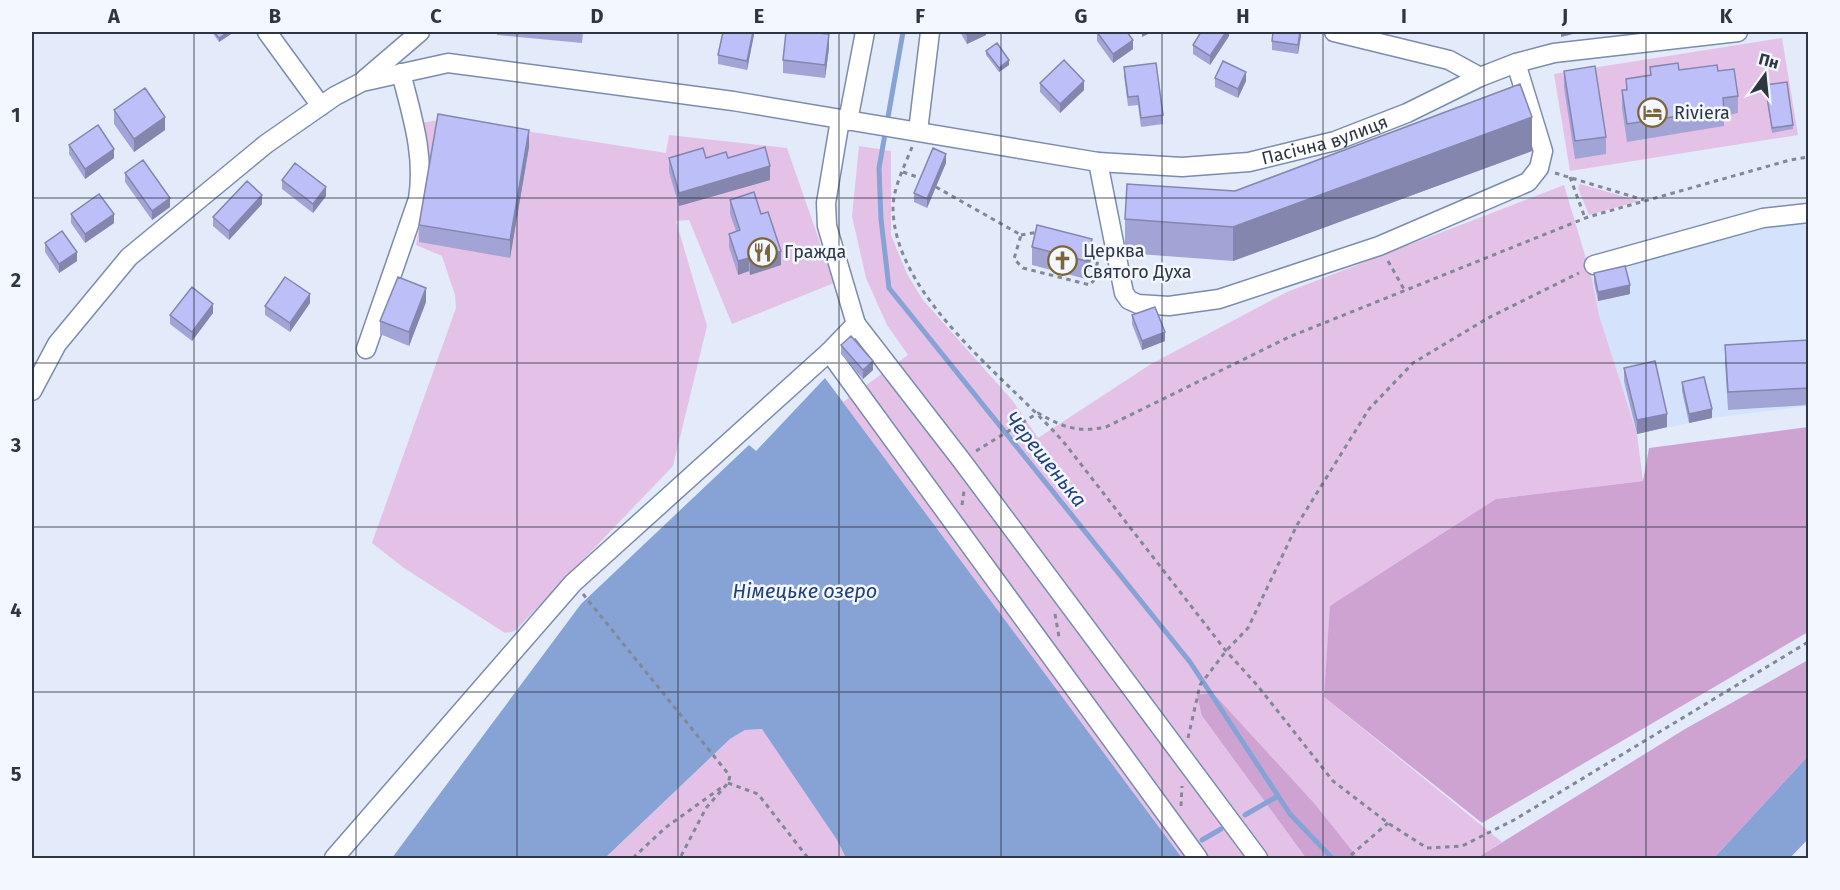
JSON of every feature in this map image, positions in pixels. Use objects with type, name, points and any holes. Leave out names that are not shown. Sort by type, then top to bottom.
[{"type":"street","points":[[267,32],[321,106]]},
{"type":"street","points":[[32,391],[57,344],[129,257],[266,144],[321,106],[362,82],[420,32]]},
{"type":"street","points":[[865,32],[826,204],[827,226],[856,324],[1258,858]]},
{"type":"street","points":[[918,131],[930,32]]},
{"type":"street","points":[[1335,32],[1449,60],[1480,77]]},
{"type":"street","name":"Пасічна вулиця","points":[[362,82],[448,63],[733,100],[1098,162],[1182,167],[1249,162],[1335,141],[1407,113],[1480,77],[1516,63],[1554,53],[1738,32]]},
{"type":"street","points":[[1098,162],[1124,293],[1129,300],[1138,304],[1169,306],[1219,299],[1379,246],[1528,183],[1539,168],[1542,159],[1541,142],[1516,63]]},
{"type":"street","points":[[366,349],[418,199],[421,181],[422,165],[417,136],[401,73]]},
{"type":"street","points":[[1593,265],[1763,218],[1809,213]]},
{"type":"street","points":[[334,858],[573,583],[829,352],[856,324]]},
{"type":"street","points":[[829,352],[1198,858]]},
{"type":"path","points":[[918,131],[893,205],[895,231],[925,295],[981,361],[1038,412],[1226,651],[1257,685],[1333,781],[1388,823],[1427,848],[1462,846],[1514,820],[1809,642]]},
{"type":"path","points":[[1038,412],[1064,427],[1080,431],[1106,427],[1289,337],[1585,218],[1790,160],[1809,157]]},
{"type":"path","points":[[1539,168],[1646,201]]},
{"type":"path","points":[[903,172],[923,179]]},
{"type":"path","points":[[1570,177],[1585,218]]},
{"type":"path","points":[[936,187],[1021,235]]},
{"type":"path","points":[[1049,235],[1028,231],[1021,235],[1014,259],[1023,268],[1090,285],[1094,280],[1099,255]]},
{"type":"path","points":[[1379,246],[1405,291]]},
{"type":"path","points":[[1200,685],[1226,651],[1248,628],[1315,492],[1369,409],[1394,380],[1413,363],[1488,318],[1593,265]]},
{"type":"path","points":[[957,528],[965,466],[999,435],[1038,412]]},
{"type":"path","points":[[580,591],[730,776],[728,783],[706,808],[680,858]]},
{"type":"path","points":[[1054,611],[1060,644]]},
{"type":"path","points":[[633,858],[665,828],[728,783]]},
{"type":"path","points":[[728,783],[758,794],[808,858]]},
{"type":"path","points":[[1351,855],[1388,823]]},
{"type":"shaded area","points":[[1782,38],[1798,135],[1570,171],[1554,74]]},
{"type":"shaded area","points":[[448,119],[666,153],[669,135],[787,148],[834,283],[732,324],[689,220],[676,221],[707,326],[673,466],[515,631],[505,633],[404,568],[372,543],[456,308],[455,295],[442,256],[416,245],[427,183],[419,123]]},
{"type":"shaded area","points":[[859,146],[891,151],[891,235],[907,274],[923,300],[1012,400],[1038,438],[1151,364],[1287,292],[1564,185],[1591,275],[1599,315],[1637,434],[1643,481],[1496,499],[1324,697],[1502,842],[1477,858],[1358,858],[1315,804],[1213,693],[1202,716],[1306,858],[1182,858],[843,402],[908,355],[887,325],[866,278],[852,216]]},
{"type":"shaded area","points":[[1580,184],[1639,201],[1589,215],[1578,188]]},
{"type":"shaded area","points":[[1808,223],[1808,406],[1712,418],[1637,434],[1599,315],[1591,275],[1762,227]]},
{"type":"shaded area","points":[[1808,427],[1808,632],[1482,823],[1324,697],[1330,606],[1496,499],[1643,481],[1649,448]]},
{"type":"shaded area","points":[[1808,660],[1808,756],[1714,858],[1477,858],[1685,729]]},
{"type":"shaded area","points":[[1213,693],[1315,804],[1358,858],[1306,858],[1202,716],[1197,695]]},
{"type":"shaded area","points":[[763,729],[837,840],[846,858],[605,858],[730,739],[745,730]]},
{"type":"water","name":"Німецьке озеро","points":[[825,378],[1182,858],[846,858],[837,840],[762,729],[745,730],[730,739],[605,858],[392,858],[581,604],[749,445],[756,451]]},
{"type":"water","points":[[1808,756],[1808,839],[1790,858],[1714,858]]},
{"type":"building","points":[[214,32],[228,32],[219,38]]},
{"type":"building","points":[[723,32],[753,32],[747,61],[718,55]]},
{"type":"building","points":[[786,32],[829,34],[825,65],[783,60]]},
{"type":"building","points":[[1097,32],[1127,32],[1133,40],[1113,54]]},
{"type":"building","points":[[1201,32],[1226,32],[1210,56],[1193,45]]},
{"type":"building","points":[[1273,32],[1300,32],[1298,45],[1272,41]]},
{"type":"building","points":[[997,43],[1009,60],[999,68],[986,51]]},
{"type":"building","points":[[1064,60],[1084,81],[1060,104],[1040,83]]},
{"type":"building","points":[[1223,61],[1246,72],[1238,89],[1215,78]]},
{"type":"building","points":[[1156,63],[1163,115],[1141,118],[1138,96],[1128,97],[1124,67]]},
{"type":"building","points":[[1678,63],[1679,70],[1717,65],[1718,71],[1734,69],[1738,96],[1723,98],[1724,109],[1627,124],[1622,90],[1627,90],[1626,79],[1651,75],[1650,67]]},
{"type":"building","points":[[1595,66],[1606,137],[1575,141],[1564,71]]},
{"type":"building","points":[[1787,82],[1793,125],[1772,128],[1765,85]]},
{"type":"building","points":[[1520,84],[1532,117],[1233,227],[1125,219],[1127,184],[1235,191]]},
{"type":"building","points":[[145,88],[165,117],[134,139],[114,110]]},
{"type":"building","points":[[438,114],[529,130],[510,240],[419,225]]},
{"type":"building","points":[[98,125],[114,149],[85,169],[69,145]]},
{"type":"building","points":[[765,147],[770,166],[679,193],[669,158],[703,148],[706,158],[726,152],[728,158]]},
{"type":"building","points":[[933,148],[946,154],[927,199],[914,193]]},
{"type":"building","points":[[143,160],[170,198],[152,211],[125,173]]},
{"type":"building","points":[[295,163],[326,187],[313,204],[282,180]]},
{"type":"building","points":[[247,181],[262,195],[229,231],[213,217]]},
{"type":"building","points":[[754,192],[761,214],[768,212],[781,251],[750,262],[749,258],[738,261],[729,234],[740,230],[730,200]]},
{"type":"building","points":[[99,194],[114,214],[85,234],[71,214]]},
{"type":"building","points":[[1037,225],[1092,239],[1086,261],[1032,247]]},
{"type":"building","points":[[62,231],[77,252],[59,264],[45,243]]},
{"type":"building","points":[[1625,266],[1630,285],[1598,292],[1594,273]]},
{"type":"building","points":[[285,277],[310,294],[290,323],[265,306]]},
{"type":"building","points":[[398,277],[426,288],[409,332],[380,321]]},
{"type":"building","points":[[192,287],[213,304],[192,332],[170,315]]},
{"type":"building","points":[[1155,307],[1165,332],[1142,341],[1132,315]]},
{"type":"building","points":[[851,336],[873,361],[863,370],[841,345]]},
{"type":"building","points":[[1809,340],[1809,388],[1728,392],[1725,345]]},
{"type":"building","points":[[1655,361],[1667,414],[1637,420],[1624,368]]},
{"type":"building","points":[[1704,377],[1712,409],[1689,414],[1682,382]]},
{"type":"waterway","name":"Черешенька","points":[[903,32],[879,168],[881,219],[889,288],[1190,662],[1290,814],[1332,858]]},
{"type":"waterway","points":[[1245,815],[1278,796]]},
{"type":"waterway","points":[[1202,840],[1221,829]]},
{"type":"place","name":"Riviera","points":[[1653,113]]},
{"type":"place","name":"Гражда","points":[[763,252]]},
{"type":"place","name":"Церква Святого Духа","points":[[1062,261]]}]
